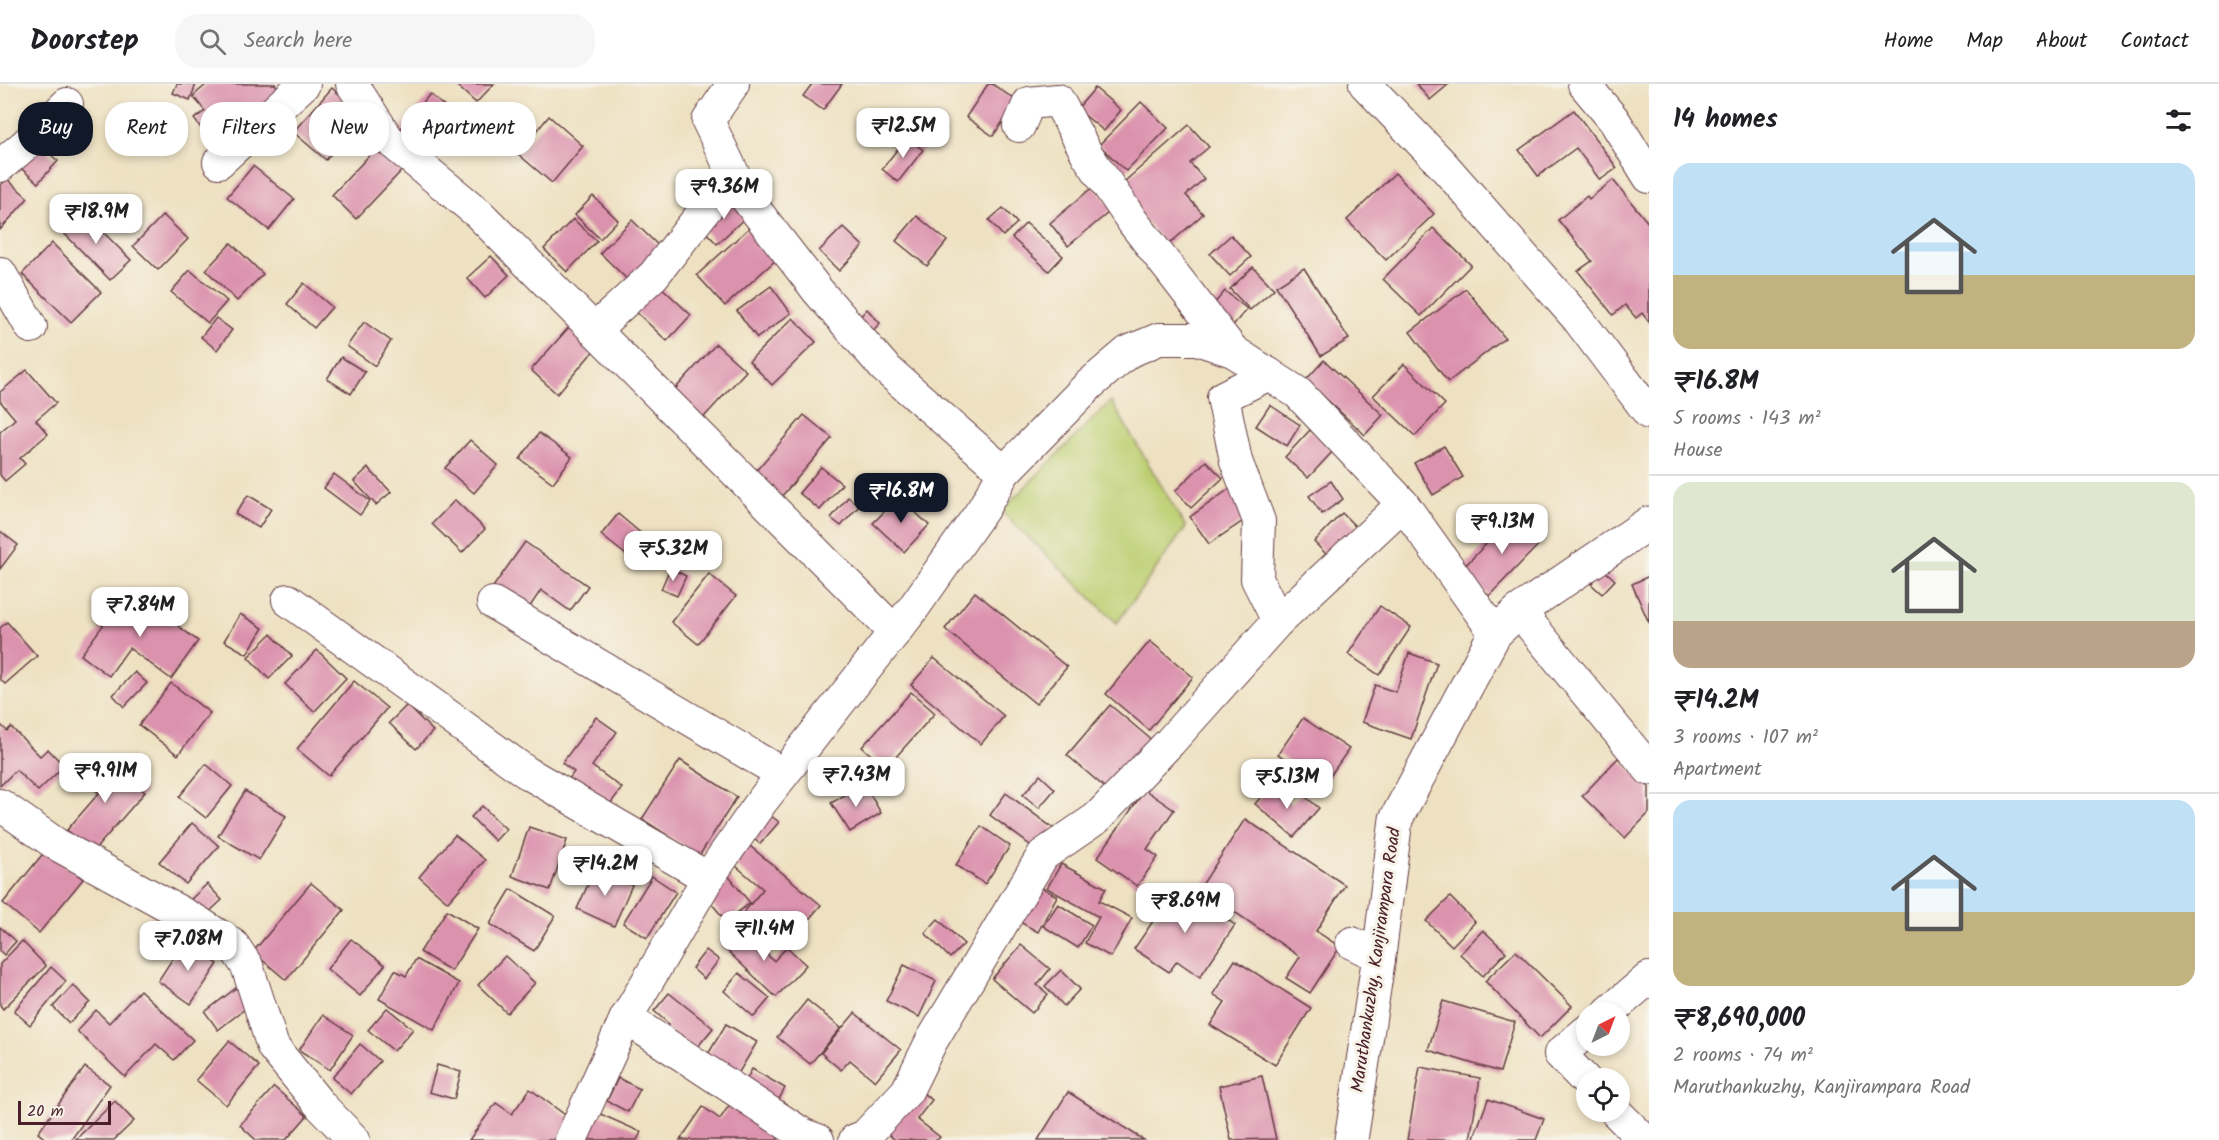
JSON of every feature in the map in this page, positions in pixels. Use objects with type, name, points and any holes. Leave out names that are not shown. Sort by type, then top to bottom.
[{"type":"main road","name":"Maruthankuzhy, Kanjirampara Road","points":[[1351,1140],[1366,949],[1396,819],[1495,633],[1519,611],[1649,523]]},
{"type":"street","points":[[219,162],[304,84]]},
{"type":"street","points":[[352,84],[388,139],[479,214],[895,632]]},
{"type":"street","points":[[733,84],[708,121],[743,194],[818,291],[885,368],[1004,472]]},
{"type":"street","points":[[1365,84],[1442,164],[1578,319],[1649,413]]},
{"type":"street","points":[[1584,84],[1614,120],[1649,177]]},
{"type":"street","points":[[1019,126],[1029,103],[1058,100],[1088,156],[1133,222],[1233,351]]},
{"type":"street","points":[[0,166],[18,151]]},
{"type":"street","points":[[594,330],[654,275],[733,174]]},
{"type":"street","points":[[0,273],[32,327]]},
{"type":"street","points":[[571,1140],[626,1018],[708,878],[783,774],[895,632],[983,509],[1004,472],[1089,385],[1128,352],[1159,339],[1197,339],[1233,351],[1298,393],[1403,504],[1495,633]]},
{"type":"street","points":[[1269,374],[1223,397],[1236,461],[1259,521],[1257,579],[1278,621]]},
{"type":"street","points":[[855,1140],[866,1136],[907,1091],[932,1042],[1043,855],[1097,818],[1170,742],[1278,621],[1403,504]]},
{"type":"street","points":[[288,600],[526,772],[708,878]]},
{"type":"street","points":[[493,603],[783,774]]},
{"type":"street","points":[[1519,611],[1649,769]]},
{"type":"street","points":[[0,805],[56,844],[198,922],[233,945],[247,966],[273,1047],[321,1106],[354,1140]]},
{"type":"street","points":[[1621,1002],[1649,978]]},
{"type":"street","points":[[626,1018],[804,1135],[818,1140]]},
{"type":"street","points":[[1576,1040],[1560,1054],[1576,1071]]},
{"type":"street","points":[[1626,1122],[1644,1140]]},
{"type":"green space","points":[[1111,401],[1186,527],[1117,623],[1001,511]]},
{"type":"building","points":[[177,84],[196,84],[190,100],[173,93]]},
{"type":"building","points":[[207,84],[275,84],[283,94],[273,102],[200,102],[200,105],[193,96]]},
{"type":"building","points":[[455,84],[494,84],[475,102]]},
{"type":"building","points":[[812,84],[842,84],[823,110],[803,96]]},
{"type":"building","points":[[988,84],[992,84],[1017,101],[993,136],[966,117]]},
{"type":"building","points":[[1416,84],[1449,84],[1430,100]]},
{"type":"building","points":[[332,88],[348,102],[320,102]]},
{"type":"building","points":[[1095,88],[1121,110],[1104,131],[1077,109]]},
{"type":"building","points":[[430,94],[439,102],[423,102]]},
{"type":"building","points":[[1141,102],[1168,128],[1126,171],[1099,145]]},
{"type":"building","points":[[1574,110],[1617,168],[1600,180],[1576,148],[1538,176],[1519,150]]},
{"type":"building","points":[[309,114],[309,146],[297,135],[297,127]]},
{"type":"building","points":[[200,115],[200,127],[194,119]]},
{"type":"building","points":[[549,116],[583,146],[552,183],[520,156],[536,156],[536,132]]},
{"type":"building","points":[[1189,125],[1209,147],[1190,163],[1204,179],[1186,195],[1203,214],[1167,246],[1117,188]]},
{"type":"building","points":[[401,128],[401,138],[396,134]]},
{"type":"building","points":[[907,137],[923,150],[898,182],[882,169]]},
{"type":"building","points":[[389,152],[405,167],[356,219],[332,195],[369,156],[389,156]]},
{"type":"building","points":[[21,156],[52,156],[58,161],[38,183],[15,163]]},
{"type":"building","points":[[253,166],[294,199],[269,230],[227,197]]},
{"type":"building","points":[[1395,173],[1434,214],[1386,260],[1347,220]]},
{"type":"building","points":[[7,179],[28,198],[0,230],[0,186]]},
{"type":"building","points":[[1613,180],[1649,224],[1649,322],[1642,313],[1636,318],[1625,305],[1613,315],[1578,271],[1592,261],[1558,220],[1587,196],[1589,199]]},
{"type":"building","points":[[1094,186],[1113,209],[1068,246],[1050,223]]},
{"type":"building","points":[[593,196],[618,220],[600,239],[575,215]]},
{"type":"building","points":[[732,196],[749,214],[717,244],[700,226]]},
{"type":"building","points":[[1003,208],[1017,223],[1003,236],[989,220]]},
{"type":"building","points":[[81,210],[131,260],[110,280],[61,230]]},
{"type":"building","points":[[163,215],[188,239],[158,270],[133,246]]},
{"type":"building","points":[[917,216],[947,241],[927,266],[896,241]]},
{"type":"building","points":[[573,219],[597,241],[567,272],[544,249]]},
{"type":"building","points":[[632,220],[666,253],[634,286],[600,253]]},
{"type":"building","points":[[1026,223],[1063,256],[1049,271],[1012,238]]},
{"type":"building","points":[[750,227],[778,258],[725,306],[697,275]]},
{"type":"building","points":[[843,227],[863,246],[839,271],[819,251]]},
{"type":"building","points":[[1433,228],[1471,265],[1421,316],[1383,279]]},
{"type":"building","points":[[1231,235],[1251,257],[1230,276],[1210,254]]},
{"type":"building","points":[[52,243],[101,292],[71,322],[22,274]]},
{"type":"building","points":[[231,243],[263,274],[237,301],[206,270]]},
{"type":"building","points":[[491,256],[509,275],[485,298],[467,278]]},
{"type":"building","points":[[1253,267],[1274,289],[1250,310],[1230,289]]},
{"type":"building","points":[[1304,268],[1349,339],[1321,356],[1276,286]]},
{"type":"building","points":[[190,270],[227,301],[208,323],[171,292]]},
{"type":"building","points":[[304,283],[332,307],[314,328],[287,304]]},
{"type":"building","points":[[657,283],[691,315],[667,341],[633,309]]},
{"type":"building","points":[[771,286],[791,313],[757,338],[737,311]]},
{"type":"building","points":[[1466,289],[1505,338],[1448,382],[1410,332]]},
{"type":"building","points":[[1225,291],[1247,309],[1228,331],[1207,312]]},
{"type":"building","points":[[867,309],[880,323],[869,335],[856,321]]},
{"type":"building","points":[[216,318],[232,330],[217,350],[201,337]]},
{"type":"building","points":[[793,318],[816,342],[772,385],[749,361]]},
{"type":"building","points":[[364,322],[391,341],[375,366],[347,346]]},
{"type":"building","points":[[570,326],[596,348],[557,394],[531,370]]},
{"type":"building","points":[[716,344],[746,371],[694,428],[665,400]]},
{"type":"building","points":[[341,357],[365,372],[351,394],[327,379]]},
{"type":"building","points":[[1324,360],[1383,415],[1365,435],[1306,380]]},
{"type":"building","points":[[1404,364],[1445,404],[1415,436],[1373,396]]},
{"type":"building","points":[[27,370],[56,403],[36,420],[48,434],[20,458],[25,464],[5,481],[0,475],[0,432],[15,419],[0,401],[0,392]]},
{"type":"building","points":[[1270,405],[1300,425],[1287,446],[1256,426]]},
{"type":"building","points":[[804,415],[832,438],[775,504],[748,480]]},
{"type":"building","points":[[1310,430],[1333,451],[1308,478],[1285,457]]},
{"type":"building","points":[[539,433],[572,457],[553,483],[520,459]]},
{"type":"building","points":[[470,440],[498,465],[474,493],[445,468]]},
{"type":"building","points":[[1444,446],[1463,477],[1433,495],[1414,463]]},
{"type":"building","points":[[1206,461],[1223,478],[1191,508],[1175,491]]},
{"type":"building","points":[[821,467],[842,484],[820,510],[799,493]]},
{"type":"building","points":[[368,468],[391,492],[376,505],[354,481]]},
{"type":"building","points":[[334,474],[370,501],[360,515],[324,488]]},
{"type":"building","points":[[1331,481],[1343,499],[1322,514],[1309,496]]},
{"type":"building","points":[[1232,487],[1252,515],[1209,544],[1190,517]]},
{"type":"building","points":[[248,495],[271,509],[259,528],[235,514]]},
{"type":"building","points":[[848,497],[859,506],[841,526],[831,518]]},
{"type":"building","points":[[899,497],[929,525],[904,552],[873,523]]},
{"type":"building","points":[[455,500],[485,529],[462,553],[432,524]]},
{"type":"building","points":[[1342,513],[1358,529],[1330,558],[1314,542]]},
{"type":"building","points":[[618,514],[643,535],[626,555],[601,535]]},
{"type":"building","points":[[1515,514],[1543,540],[1489,596],[1462,569]]},
{"type":"building","points":[[0,531],[18,545],[0,569]]},
{"type":"building","points":[[525,542],[588,586],[570,611],[541,590],[527,611],[493,587]]},
{"type":"building","points":[[670,568],[686,576],[677,596],[661,589]]},
{"type":"building","points":[[1604,570],[1615,580],[1602,594],[1591,584]]},
{"type":"building","points":[[709,574],[736,596],[698,644],[671,622]]},
{"type":"building","points":[[1649,576],[1649,623],[1632,584]]},
{"type":"building","points":[[129,590],[198,641],[171,679],[129,648],[109,676],[81,655]]},
{"type":"building","points":[[975,592],[1067,667],[1036,704],[945,629]]},
{"type":"building","points":[[1380,606],[1411,627],[1379,675],[1348,654]]},
{"type":"building","points":[[240,614],[263,628],[247,654],[224,641]]},
{"type":"building","points":[[7,622],[37,656],[5,684],[0,679],[0,628]]},
{"type":"building","points":[[271,634],[292,656],[269,679],[248,657]]},
{"type":"building","points":[[1150,641],[1193,677],[1149,730],[1106,694]]},
{"type":"building","points":[[317,650],[346,678],[314,712],[285,684]]},
{"type":"building","points":[[1409,653],[1437,663],[1411,739],[1362,722],[1375,685],[1396,692]]},
{"type":"building","points":[[934,658],[1004,716],[981,744],[911,685]]},
{"type":"building","points":[[135,672],[147,683],[124,707],[113,695]]},
{"type":"building","points":[[354,681],[387,708],[329,776],[297,749]]},
{"type":"building","points":[[171,683],[210,713],[178,755],[139,725]]},
{"type":"building","points":[[911,692],[935,713],[886,768],[862,747]]},
{"type":"building","points":[[407,705],[433,731],[416,749],[389,723]]},
{"type":"building","points":[[1110,705],[1153,741],[1110,792],[1067,755]]},
{"type":"building","points":[[596,717],[617,732],[592,766],[622,788],[605,811],[566,783],[574,772],[562,763]]},
{"type":"building","points":[[1303,718],[1349,749],[1323,786],[1278,754]]},
{"type":"building","points":[[0,724],[7,731],[11,727],[40,756],[48,749],[64,766],[38,791],[16,770],[0,786]]},
{"type":"building","points":[[102,755],[145,792],[92,853],[67,830],[99,793],[82,779]]},
{"type":"building","points":[[1618,758],[1649,787],[1649,813],[1625,838],[1582,796]]},
{"type":"building","points":[[680,760],[737,797],[699,856],[642,819]]},
{"type":"building","points":[[206,764],[232,786],[206,818],[179,797]]},
{"type":"building","points":[[1040,775],[1055,789],[1039,808],[1023,795]]},
{"type":"building","points":[[864,784],[881,813],[850,832],[831,803]]},
{"type":"building","points":[[1270,786],[1291,804],[1301,793],[1319,808],[1294,837],[1255,804]]},
{"type":"building","points":[[1145,790],[1174,810],[1147,849],[1158,857],[1137,886],[1097,858]]},
{"type":"building","points":[[245,791],[286,816],[259,860],[218,836]]},
{"type":"building","points":[[1006,793],[1054,829],[1038,851],[990,815]]},
{"type":"building","points":[[482,806],[506,829],[495,841],[471,817]]},
{"type":"building","points":[[770,815],[779,822],[760,844],[751,836]]},
{"type":"building","points":[[1245,819],[1345,885],[1316,931],[1340,947],[1310,993],[1286,978],[1300,957],[1200,888]]},
{"type":"building","points":[[192,823],[219,846],[186,884],[159,862]]},
{"type":"building","points":[[981,826],[1010,846],[985,884],[956,865]]},
{"type":"building","points":[[529,827],[567,840],[550,890],[512,876]]},
{"type":"building","points":[[455,835],[485,860],[448,902],[419,877]]},
{"type":"building","points":[[745,842],[821,905],[800,930],[792,923],[774,945],[740,917],[763,889],[730,861]]},
{"type":"building","points":[[46,850],[83,879],[39,933],[3,903]]},
{"type":"building","points":[[1061,864],[1106,888],[1099,901],[1132,918],[1111,957],[1085,943],[1099,917],[1047,888]]},
{"type":"building","points":[[595,869],[632,885],[614,926],[577,909]]},
{"type":"building","points":[[727,874],[750,903],[726,921],[703,893]]},
{"type":"building","points":[[652,876],[676,892],[647,938],[623,923]]},
{"type":"building","points":[[311,883],[344,910],[286,980],[253,952]]},
{"type":"building","points":[[207,884],[222,900],[206,915],[191,899]]},
{"type":"building","points":[[1037,885],[1057,896],[1038,932],[1018,921]]},
{"type":"building","points":[[1177,886],[1235,925],[1200,977],[1177,961],[1169,972],[1134,949]]},
{"type":"building","points":[[511,889],[555,916],[534,951],[490,924]]},
{"type":"building","points":[[1450,897],[1475,922],[1452,946],[1426,921]]},
{"type":"building","points":[[1058,904],[1092,925],[1078,948],[1043,926]]},
{"type":"building","points":[[447,910],[478,929],[451,971],[420,952]]},
{"type":"building","points":[[938,919],[964,944],[950,958],[925,933]]},
{"type":"building","points":[[0,927],[16,941],[4,955],[0,951]]},
{"type":"building","points":[[737,927],[774,961],[787,947],[806,965],[776,997],[720,944]]},
{"type":"building","points":[[1483,930],[1506,952],[1483,976],[1460,954]]},
{"type":"building","points":[[351,939],[385,965],[360,996],[327,969]]},
{"type":"building","points":[[22,941],[46,966],[3,1009],[0,1005],[0,964]]},
{"type":"building","points":[[184,941],[218,964],[191,1004],[158,981]]},
{"type":"building","points":[[1021,945],[1050,969],[1037,985],[1048,994],[1032,1013],[992,979]]},
{"type":"building","points":[[706,950],[719,960],[704,979],[692,968]]},
{"type":"building","points":[[1516,951],[1572,1006],[1540,1038],[1485,981]]},
{"type":"building","points":[[505,956],[535,983],[507,1013],[478,985]]},
{"type":"building","points":[[416,959],[459,983],[434,1030],[379,999],[395,970],[406,976]]},
{"type":"building","points":[[1235,960],[1311,1008],[1275,1065],[1210,1025],[1225,1002],[1213,994]]},
{"type":"building","points":[[904,965],[936,981],[919,1017],[886,1001]]},
{"type":"building","points":[[51,967],[66,981],[30,1025],[14,1011]]},
{"type":"building","points":[[1061,970],[1080,989],[1064,1006],[1045,986]]},
{"type":"building","points":[[739,973],[770,998],[754,1017],[724,991]]},
{"type":"building","points":[[73,985],[90,1002],[69,1023],[53,1007]]},
{"type":"building","points":[[236,988],[250,1005],[218,1030],[205,1012]]},
{"type":"building","points":[[140,990],[193,1040],[174,1060],[156,1044],[125,1077],[77,1031],[96,1010],[109,1023]]},
{"type":"building","points":[[669,993],[713,1028],[694,1051],[665,1028],[669,1024],[654,1011]]},
{"type":"building","points":[[807,1000],[841,1028],[810,1064],[777,1037]]},
{"type":"building","points":[[1443,1001],[1515,1022],[1500,1072],[1428,1050]]},
{"type":"building","points":[[387,1008],[413,1029],[394,1051],[368,1030]]},
{"type":"building","points":[[855,1013],[901,1050],[875,1081],[850,1060],[841,1070],[821,1053]]},
{"type":"building","points":[[323,1015],[353,1035],[330,1070],[299,1050]]},
{"type":"building","points":[[726,1024],[757,1042],[735,1079],[704,1061]]},
{"type":"building","points":[[229,1041],[259,1066],[226,1105],[196,1080]]},
{"type":"building","points":[[360,1044],[380,1061],[351,1094],[332,1078]]},
{"type":"building","points":[[437,1065],[461,1072],[454,1099],[429,1092]]},
{"type":"building","points":[[85,1067],[110,1085],[71,1140],[47,1140],[38,1133]]},
{"type":"building","points":[[1420,1067],[1480,1078],[1470,1140],[1407,1140]]},
{"type":"building","points":[[752,1069],[785,1088],[776,1105],[743,1086]]},
{"type":"building","points":[[1262,1076],[1276,1139],[1231,1140],[1219,1086]]},
{"type":"building","points":[[618,1078],[640,1089],[628,1112],[607,1101]]},
{"type":"building","points":[[274,1087],[307,1116],[286,1140],[256,1140],[240,1125]]},
{"type":"building","points":[[530,1089],[572,1120],[557,1140],[469,1140],[496,1103],[512,1114]]},
{"type":"building","points":[[919,1090],[932,1100],[917,1119],[940,1137],[937,1140],[895,1140],[886,1132]]},
{"type":"building","points":[[1068,1092],[1144,1140],[1038,1140]]},
{"type":"building","points":[[1488,1099],[1544,1119],[1536,1140],[1473,1140]]},
{"type":"building","points":[[115,1101],[134,1121],[114,1140],[75,1140]]},
{"type":"building","points":[[732,1101],[784,1131],[777,1140],[680,1140],[703,1107],[720,1119]]},
{"type":"building","points":[[598,1113],[641,1132],[637,1140],[586,1140]]}]
